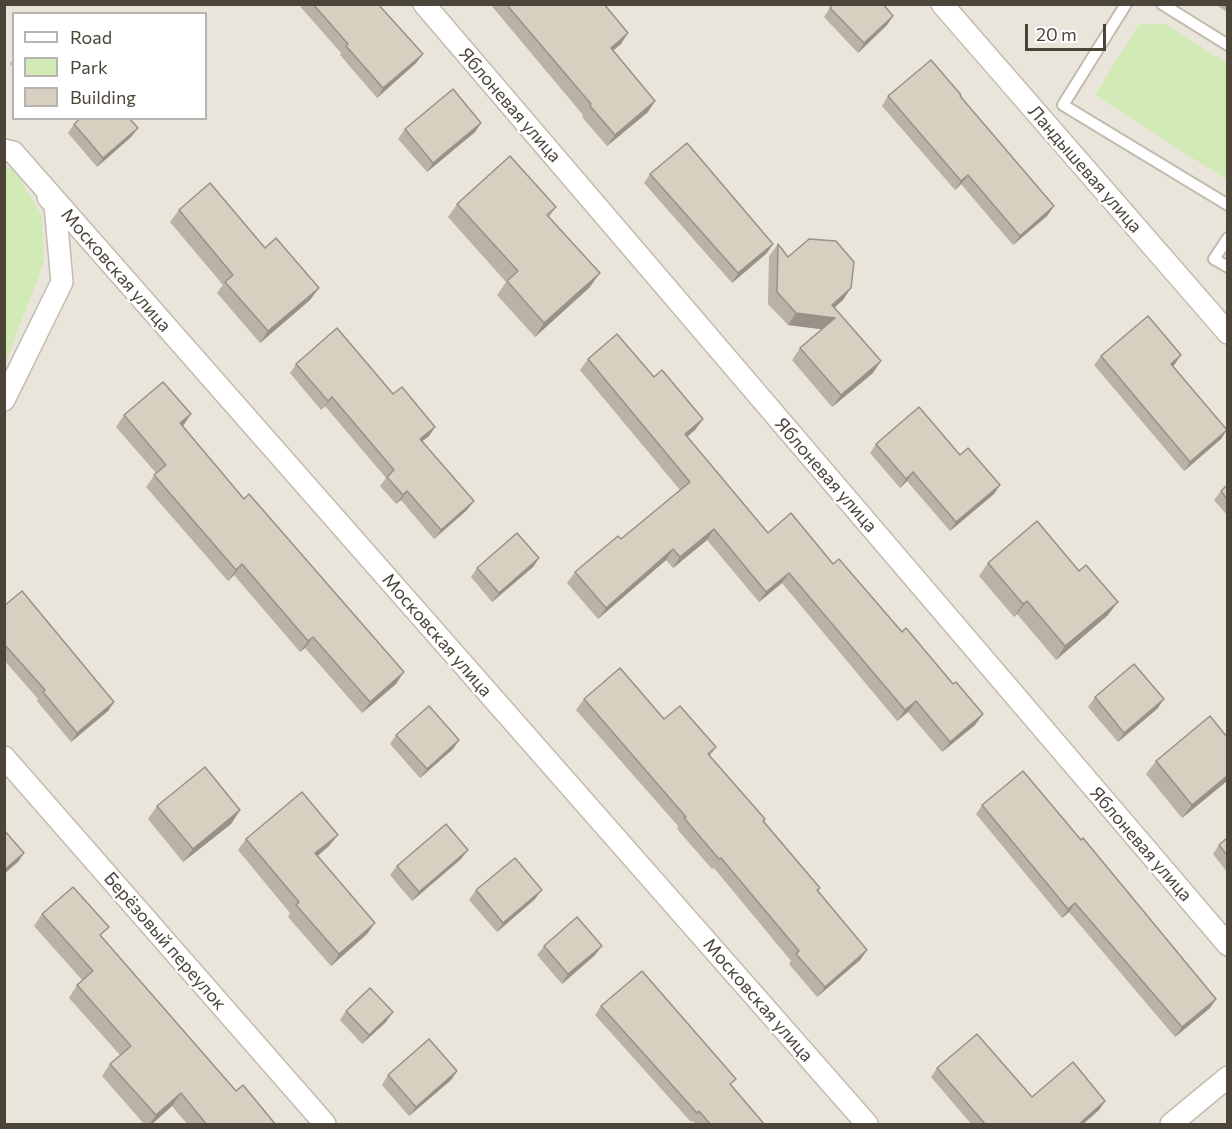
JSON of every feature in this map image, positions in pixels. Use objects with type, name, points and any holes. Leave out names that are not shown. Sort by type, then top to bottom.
[{"type":"street","name":"Яблоневая улица","points":[[424,4],[1227,945]]},
{"type":"street","name":"Ландышевая улица","points":[[942,4],[1227,333]]},
{"type":"street","points":[[4,400],[62,282],[54,205],[7,147]]},
{"type":"street","name":"Московская улица","points":[[7,147],[867,1125]]},
{"type":"street","name":"Берёзовый переулок","points":[[4,757],[325,1125]]},
{"type":"street","points":[[1171,1125],[1227,1077]]},
{"type":"lane","points":[[1126,4],[1063,105],[1227,205]]},
{"type":"lane","points":[[1162,4],[1227,45]]},
{"type":"lane","points":[[1227,238],[1214,259],[1227,267]]},
{"type":"shaded area","points":[[5,5],[1227,5],[1227,1124],[5,1124]]},
{"type":"green space","points":[[1139,24],[1165,24],[1227,63],[1227,180],[1095,95]]},
{"type":"green space","points":[[5,167],[14,169],[42,216],[44,262],[5,364]]},
{"type":"building","points":[[313,4],[378,4],[423,54],[383,88]]},
{"type":"building","points":[[506,4],[604,4],[628,33],[611,48],[655,101],[615,135]]},
{"type":"building","points":[[834,4],[883,4],[893,16],[864,43],[830,8]]},
{"type":"building","points":[[931,60],[1054,206],[1020,236],[968,175],[961,181],[888,96]]},
{"type":"building","points":[[453,89],[481,123],[433,163],[405,129]]},
{"type":"building","points":[[79,120],[131,120],[138,128],[103,158],[74,124]]},
{"type":"building","points":[[687,143],[773,244],[738,273],[650,174]]},
{"type":"building","points":[[510,156],[556,207],[547,215],[600,273],[544,323],[507,281],[518,271],[457,204]]},
{"type":"building","points":[[210,183],[265,248],[276,238],[319,288],[268,331],[225,282],[233,275],[179,210]]},
{"type":"building","points":[[809,239],[836,241],[854,262],[851,288],[832,305],[881,361],[841,395],[800,348],[835,318],[796,313],[777,292],[778,244],[788,257]]},
{"type":"building","points":[[1148,316],[1181,355],[1171,364],[1227,430],[1190,462],[1101,356]]},
{"type":"building","points":[[337,328],[393,394],[402,387],[435,427],[420,439],[474,501],[441,530],[407,491],[403,495],[387,477],[394,470],[332,397],[328,401],[296,364]]},
{"type":"building","points":[[617,334],[654,377],[662,370],[703,419],[685,434],[768,533],[791,513],[833,564],[839,559],[902,632],[906,628],[953,684],[956,682],[983,714],[950,742],[916,701],[905,710],[789,573],[766,592],[714,529],[680,557],[673,549],[606,608],[575,572],[618,536],[621,539],[690,482],[588,359]]},
{"type":"building","points":[[163,382],[191,414],[180,423],[244,499],[249,494],[404,672],[370,702],[313,637],[308,641],[242,564],[236,570],[154,475],[166,465],[124,415]]},
{"type":"building","points":[[919,407],[960,455],[968,448],[1000,485],[956,522],[913,472],[906,479],[876,444]]},
{"type":"building","points":[[1227,485],[1227,499],[1221,491]]},
{"type":"building","points":[[1037,521],[1079,571],[1086,565],[1118,602],[1065,646],[1027,601],[1023,604],[988,563]]},
{"type":"building","points":[[517,533],[539,558],[499,593],[477,568]]},
{"type":"building","points":[[22,591],[114,702],[77,733],[43,692],[45,690],[4,644],[4,606]]},
{"type":"building","points":[[1134,664],[1164,699],[1124,733],[1095,697]]},
{"type":"building","points":[[620,668],[664,719],[680,706],[716,747],[708,754],[765,819],[763,821],[820,888],[817,890],[867,950],[825,987],[796,954],[799,951],[584,699]]},
{"type":"building","points":[[429,706],[459,740],[427,769],[396,735]]},
{"type":"building","points":[[1210,716],[1227,737],[1227,776],[1192,805],[1156,761]]},
{"type":"building","points":[[205,767],[240,810],[193,849],[157,806]]},
{"type":"building","points":[[1023,771],[1081,840],[1083,838],[1216,999],[1182,1027],[1075,903],[1068,909],[982,805]]},
{"type":"building","points":[[302,792],[338,835],[315,853],[375,923],[339,954],[296,905],[299,902],[246,839]]},
{"type":"building","points":[[446,824],[468,850],[419,892],[397,866]]},
{"type":"building","points":[[4,830],[24,853],[4,870]]},
{"type":"building","points":[[1227,838],[1227,855],[1219,845]]},
{"type":"building","points":[[515,858],[542,890],[503,923],[476,890]]},
{"type":"building","points":[[73,887],[109,927],[100,935],[236,1091],[243,1085],[276,1125],[207,1125],[181,1093],[156,1115],[110,1064],[131,1046],[77,985],[93,971],[42,914]]},
{"type":"building","points":[[577,917],[602,946],[568,974],[544,946]]},
{"type":"building","points":[[642,971],[736,1079],[730,1084],[765,1125],[711,1125],[699,1111],[697,1113],[601,1006]]},
{"type":"building","points":[[370,988],[393,1012],[369,1035],[346,1011]]},
{"type":"building","points":[[977,1034],[1032,1097],[1073,1062],[1105,1101],[1078,1125],[986,1125],[937,1068]]},
{"type":"building","points":[[429,1039],[457,1071],[416,1107],[388,1075]]}]
